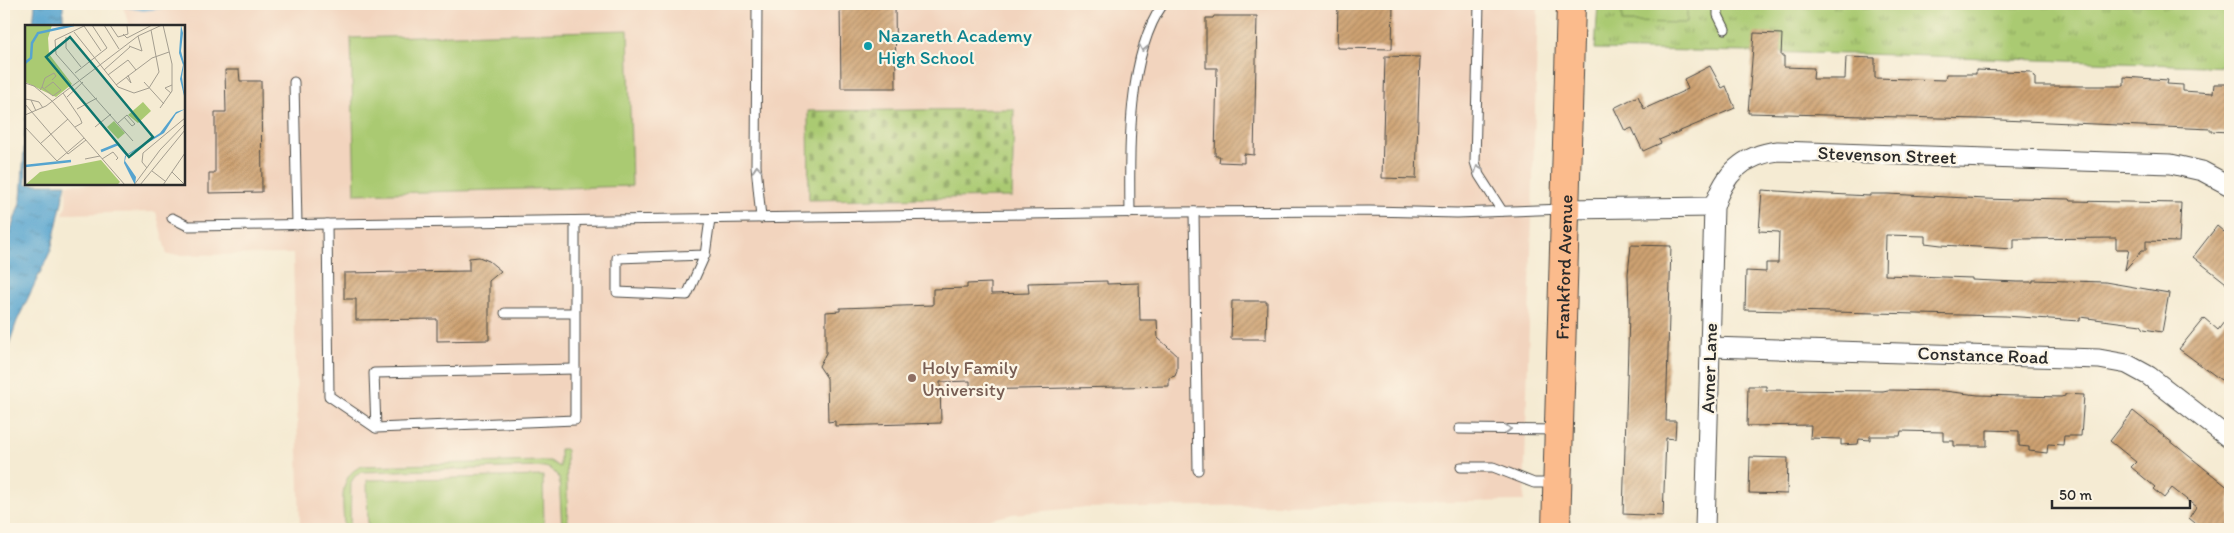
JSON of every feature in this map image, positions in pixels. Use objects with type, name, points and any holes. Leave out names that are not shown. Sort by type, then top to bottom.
[{"type":"main road","name":"Frankford Avenue","points":[[1556,529],[1571,4]]},
{"type":"street","name":"Stevenson Street","points":[[1714,207],[1721,188],[1735,170],[1755,156],[1778,152],[2171,164],[2202,171],[2230,186]]},
{"type":"street","points":[[1565,209],[1714,207]]},
{"type":"street","name":"Avner Lane","points":[[1705,529],[1714,207]]},
{"type":"street","name":"Constance Road","points":[[1710,347],[2099,358],[2127,364],[2149,376],[2230,439]]},
{"type":"lane","points":[[757,4],[756,166],[761,218]]},
{"type":"lane","points":[[1130,213],[1130,162],[1139,62],[1147,31],[1162,4]]},
{"type":"lane","points":[[1479,4],[1475,162],[1479,175],[1502,211]]},
{"type":"lane","points":[[1718,4],[1718,15],[1724,29]]},
{"type":"lane","points":[[294,82],[297,224]]},
{"type":"lane","points":[[172,218],[188,226],[1194,212],[1565,209]]},
{"type":"lane","points":[[1194,212],[1198,470]]},
{"type":"lane","points":[[705,255],[617,258],[617,292],[687,295],[705,255],[710,219]]},
{"type":"lane","points":[[327,224],[329,396],[376,428],[574,420],[575,221]]},
{"type":"lane","points":[[505,314],[574,313]]},
{"type":"lane","points":[[376,428],[374,373],[574,369]]},
{"type":"lane","points":[[1459,429],[1559,430]]},
{"type":"lane","points":[[1460,467],[1487,466],[1500,469],[1534,483],[1558,483]]},
{"type":"shaded area","name":"Holy Family University","points":[[122,4],[1538,4],[1524,501],[1076,508],[1013,514],[950,529],[300,529],[293,254],[167,255],[156,212],[63,214],[66,205],[67,185],[185,185],[185,25],[130,25]]},
{"type":"green space","points":[[1598,4],[2230,4],[2230,67],[1902,55],[1595,49]]},
{"type":"green space","points":[[1622,4],[1687,4],[1687,23],[1622,22]]},
{"type":"green space","points":[[628,30],[632,186],[355,194],[351,38]]},
{"type":"green space","points":[[1014,109],[1012,197],[809,200],[808,111]]},
{"type":"green space","points":[[560,449],[566,449],[568,529],[562,529],[559,477],[551,469],[544,467],[362,472],[355,476],[351,482],[350,529],[344,529],[343,493],[345,485],[348,477],[362,466],[550,461],[560,467]]},
{"type":"green space","points":[[543,476],[544,529],[368,529],[367,480]]},
{"type":"water","points":[[35,4],[63,4],[63,25],[33,25]]},
{"type":"water","points":[[25,134],[25,185],[66,185],[51,250],[17,321],[4,359],[4,250],[21,200]]},
{"type":"building","name":"Nazareth Academy High School","points":[[840,4],[895,4],[896,88],[841,88]]},
{"type":"building","points":[[1338,4],[1393,4],[1392,49],[1337,48]]},
{"type":"building","points":[[1214,16],[1257,16],[1254,155],[1244,154],[1244,163],[1219,162],[1220,156],[1215,156],[1217,68],[1206,68],[1206,18],[1213,18]]},
{"type":"building","points":[[1754,33],[1782,34],[1781,56],[1784,56],[1784,67],[1814,68],[1813,79],[1845,79],[1846,57],[1875,58],[1875,78],[1945,80],[1946,74],[1976,74],[1976,70],[2031,72],[2035,78],[2035,86],[2124,86],[2124,77],[2168,80],[2167,84],[2183,85],[2183,91],[2213,93],[2214,84],[2229,84],[2229,132],[2211,131],[2211,129],[1978,119],[1748,113]]},
{"type":"building","points":[[1385,56],[1420,57],[1416,179],[1382,178]]},
{"type":"building","points":[[1710,66],[1722,88],[1726,86],[1735,108],[1659,140],[1661,143],[1643,151],[1632,128],[1625,131],[1614,108],[1638,96],[1644,109],[1688,89],[1684,79]]},
{"type":"building","points":[[225,70],[239,70],[240,81],[261,81],[262,192],[209,193],[209,173],[215,173],[215,112],[226,112]]},
{"type":"building","points":[[1762,190],[1870,196],[1870,194],[1888,194],[2017,200],[2017,198],[2181,203],[2179,242],[2146,241],[2146,250],[2142,250],[2125,270],[2129,249],[2116,249],[2116,238],[2014,239],[2014,249],[1941,245],[1925,243],[1925,236],[1886,235],[1885,275],[1972,278],[1972,280],[2017,282],[2033,282],[2033,280],[2105,282],[2169,293],[2162,332],[2144,329],[2141,325],[2080,317],[2080,321],[2005,316],[1745,310],[1746,271],[1766,272],[1766,263],[1778,263],[1779,232],[1759,231]]},
{"type":"building","points":[[2217,226],[2230,237],[2230,286],[2193,257]]},
{"type":"building","points":[[1631,245],[1671,246],[1666,421],[1676,421],[1675,439],[1666,438],[1663,516],[1623,514],[1629,313],[1628,274]]},
{"type":"building","points":[[479,257],[489,261],[501,271],[489,281],[489,340],[437,341],[437,319],[356,320],[356,299],[344,299],[344,273],[469,271],[469,258]]},
{"type":"building","points":[[1107,281],[1107,284],[1139,283],[1140,320],[1157,320],[1158,338],[1177,355],[1177,371],[1175,376],[1169,378],[1169,386],[970,390],[970,381],[940,382],[941,423],[835,426],[835,421],[828,422],[827,378],[819,366],[826,353],[826,312],[840,311],[840,308],[933,305],[933,289],[967,288],[967,284],[991,283],[991,294],[1029,293],[1028,283]]},
{"type":"building","points":[[1232,301],[1267,301],[1266,339],[1231,339]]},
{"type":"building","points":[[2230,314],[2230,385],[2179,349],[2204,318],[2218,330]]},
{"type":"building","points":[[1748,386],[1766,386],[1766,390],[1944,391],[1978,395],[2061,397],[2065,396],[2065,394],[2084,395],[2081,436],[2064,436],[2063,445],[2048,444],[2047,453],[2029,451],[2029,447],[2019,446],[2019,431],[1987,430],[1987,446],[1954,446],[1954,441],[1943,441],[1943,432],[1901,431],[1900,436],[1870,436],[1870,440],[1859,439],[1858,444],[1841,445],[1841,439],[1810,438],[1811,425],[1747,426]]},
{"type":"building","points":[[2133,411],[2230,489],[2230,529],[2202,529],[2189,518],[2196,507],[2172,488],[2164,498],[2153,489],[2155,487],[2131,467],[2136,462],[2110,441]]},
{"type":"building","points":[[1750,457],[1788,458],[1787,494],[1749,493]]},
{"type":"waterway","points":[[123,4],[143,8],[178,4]]},
{"type":"place","name":"Nazareth Academy High School","points":[[868,46]]},
{"type":"place","name":"Holy Family University","points":[[912,378]]}]
